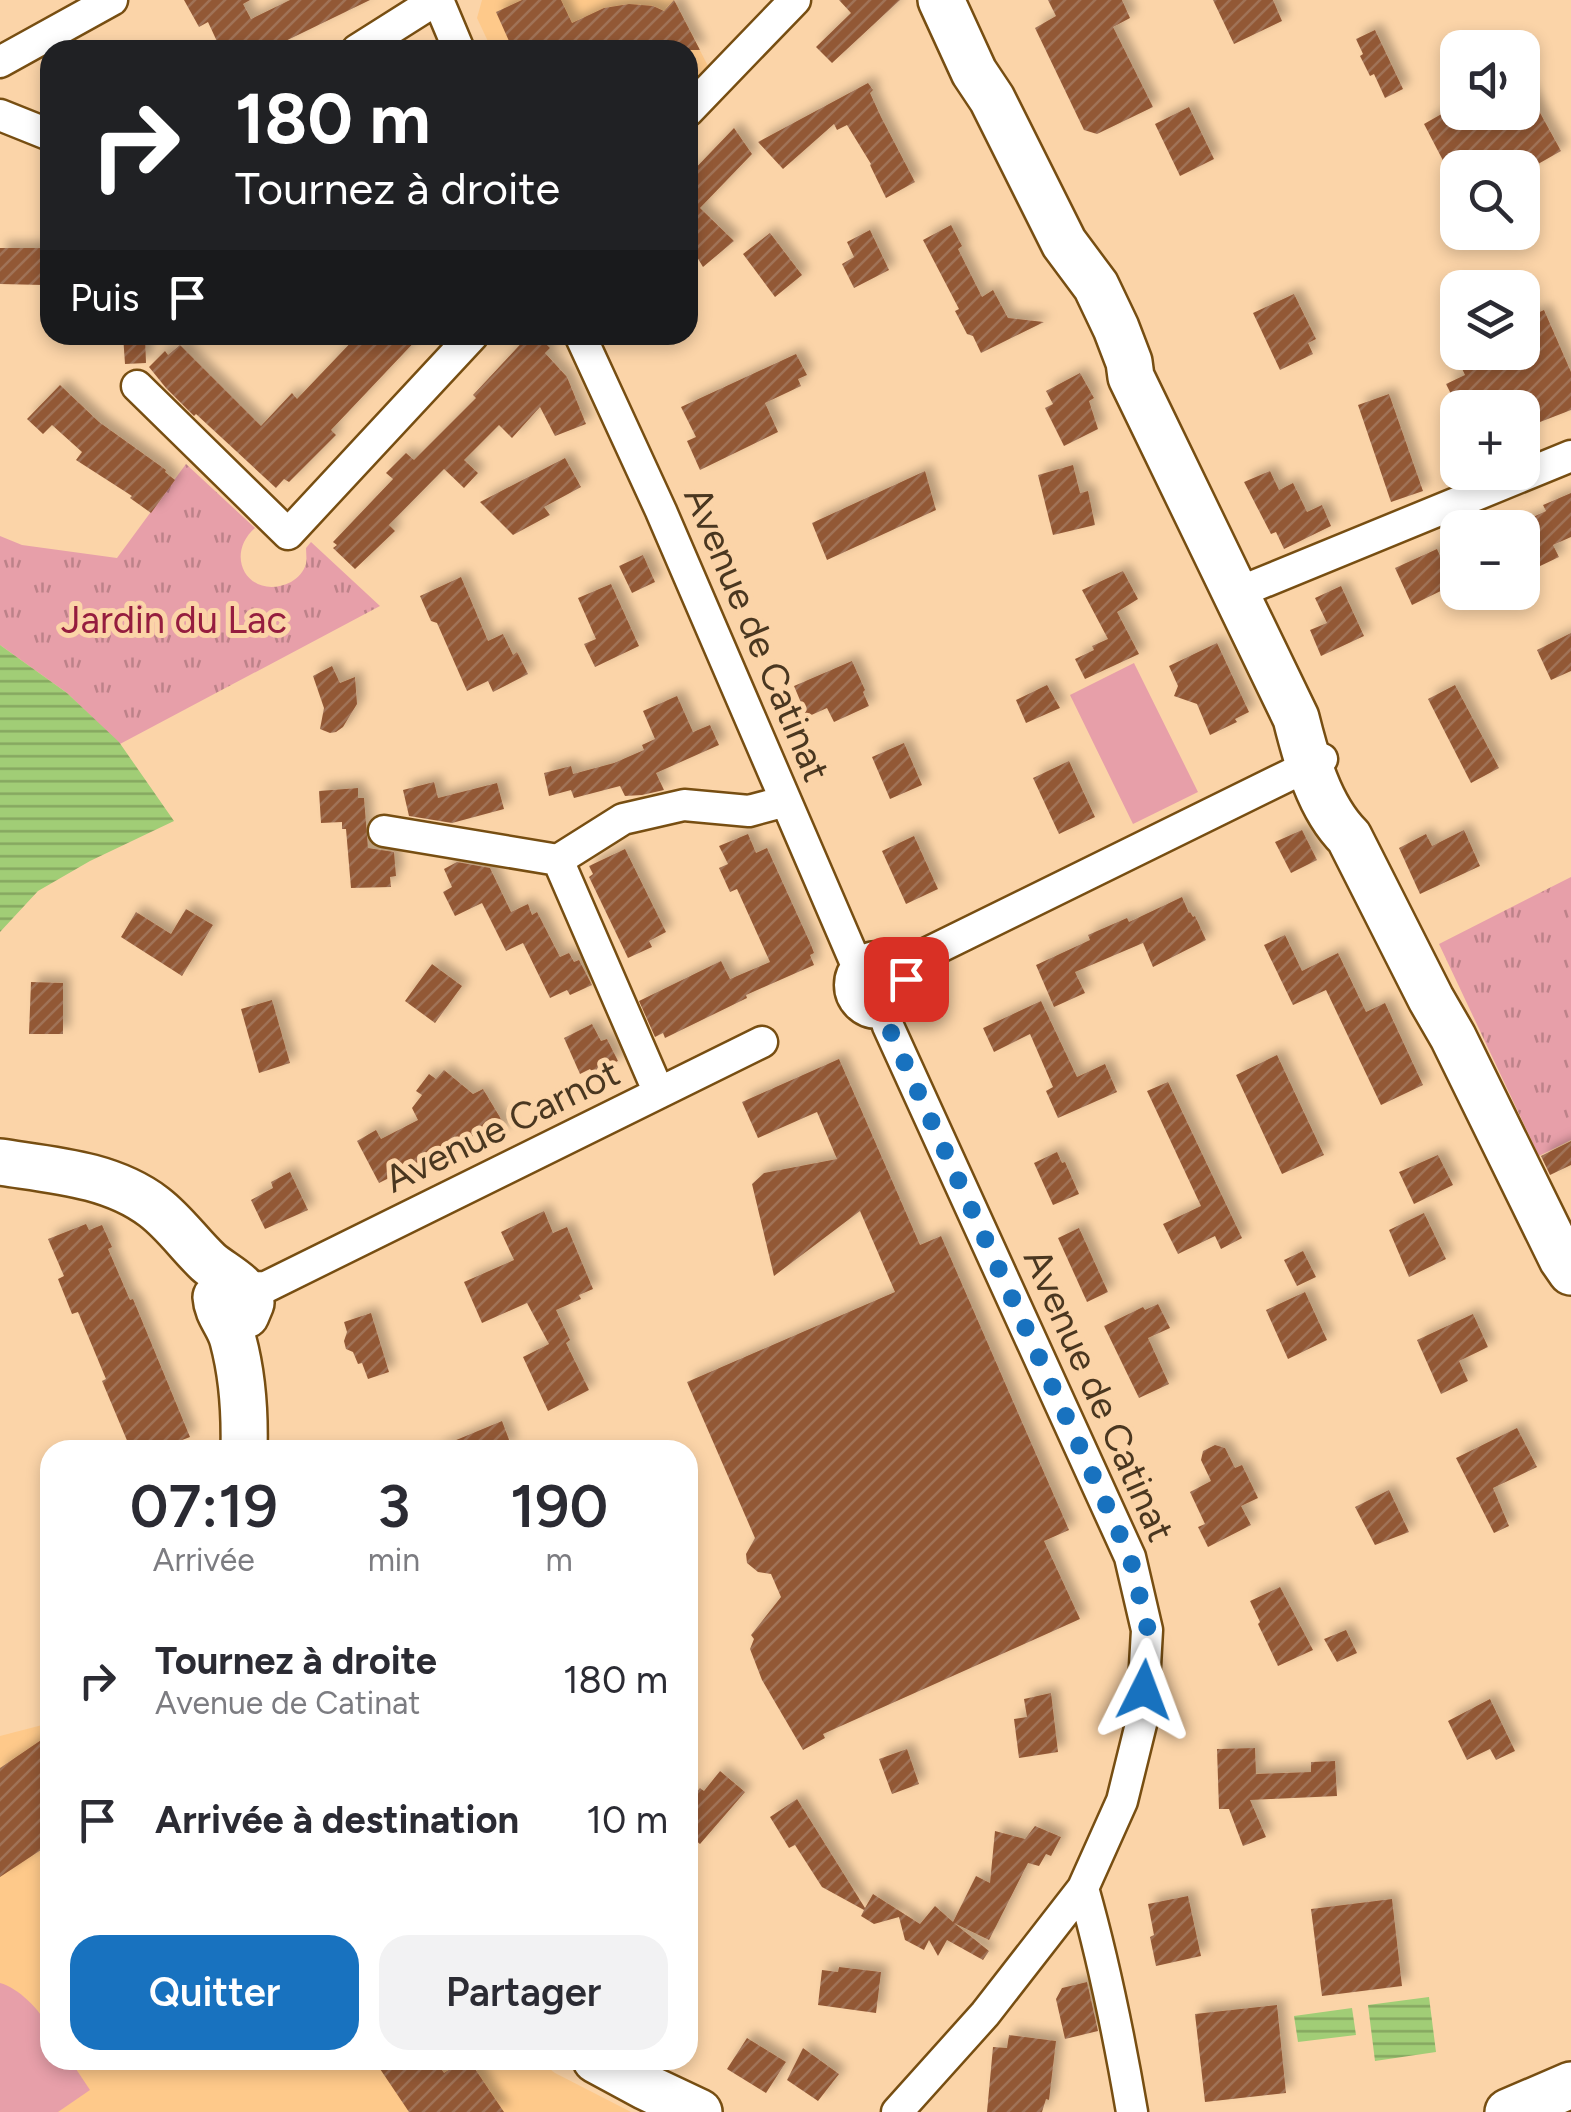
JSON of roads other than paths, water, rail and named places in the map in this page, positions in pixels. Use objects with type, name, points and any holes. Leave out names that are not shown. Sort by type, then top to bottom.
[{"type":"street","points":[[0,62],[112,0]]},
{"type":"street","points":[[374,40],[437,0],[454,40]]},
{"type":"street","points":[[698,100],[795,0]]},
{"type":"street","points":[[941,0],[974,72],[992,99],[1064,243],[1067,258],[1102,334],[1117,362],[1131,376],[1236,593],[1316,762],[1337,825],[1349,837],[1453,1037],[1568,1274]]},
{"type":"street","points":[[954,0],[992,99]]},
{"type":"street","points":[[0,115],[40,132]]},
{"type":"street","points":[[137,386],[288,534],[464,345]]},
{"type":"street","name":"Avenue de Catinat","points":[[585,345],[661,511],[854,959],[860,964],[850,984],[852,994],[865,1010],[884,1013],[1130,1557],[1148,1630],[1142,1720],[1122,1800],[1084,1888],[986,2014],[897,2112]]},
{"type":"street","points":[[1236,593],[1571,456]]},
{"type":"street","points":[[899,967],[1316,762]]},
{"type":"street","points":[[384,831],[558,860],[623,818],[684,805],[749,812],[786,802]]},
{"type":"street","points":[[558,860],[659,1093]]},
{"type":"street","points":[[860,964],[870,959],[892,961],[906,979],[902,1001],[884,1013]]},
{"type":"street","name":"Avenue Carnot","points":[[242,1300],[762,1042]]},
{"type":"street","points":[[0,1162],[78,1175],[130,1191],[165,1216],[202,1256],[242,1300],[256,1395],[254,1440]]},
{"type":"street","points":[[242,1300],[233,1339],[243,1388],[244,1440]]},
{"type":"street","points":[[1084,1888],[1113,2006],[1132,2112]]},
{"type":"street","points":[[591,2070],[671,2112]]},
{"type":"street","points":[[615,2070],[699,2112]]},
{"type":"street","points":[[1508,2112],[1571,2085]]},
{"type":"park label","name":"Jardin du Lac","points":[[174,620]]}]
